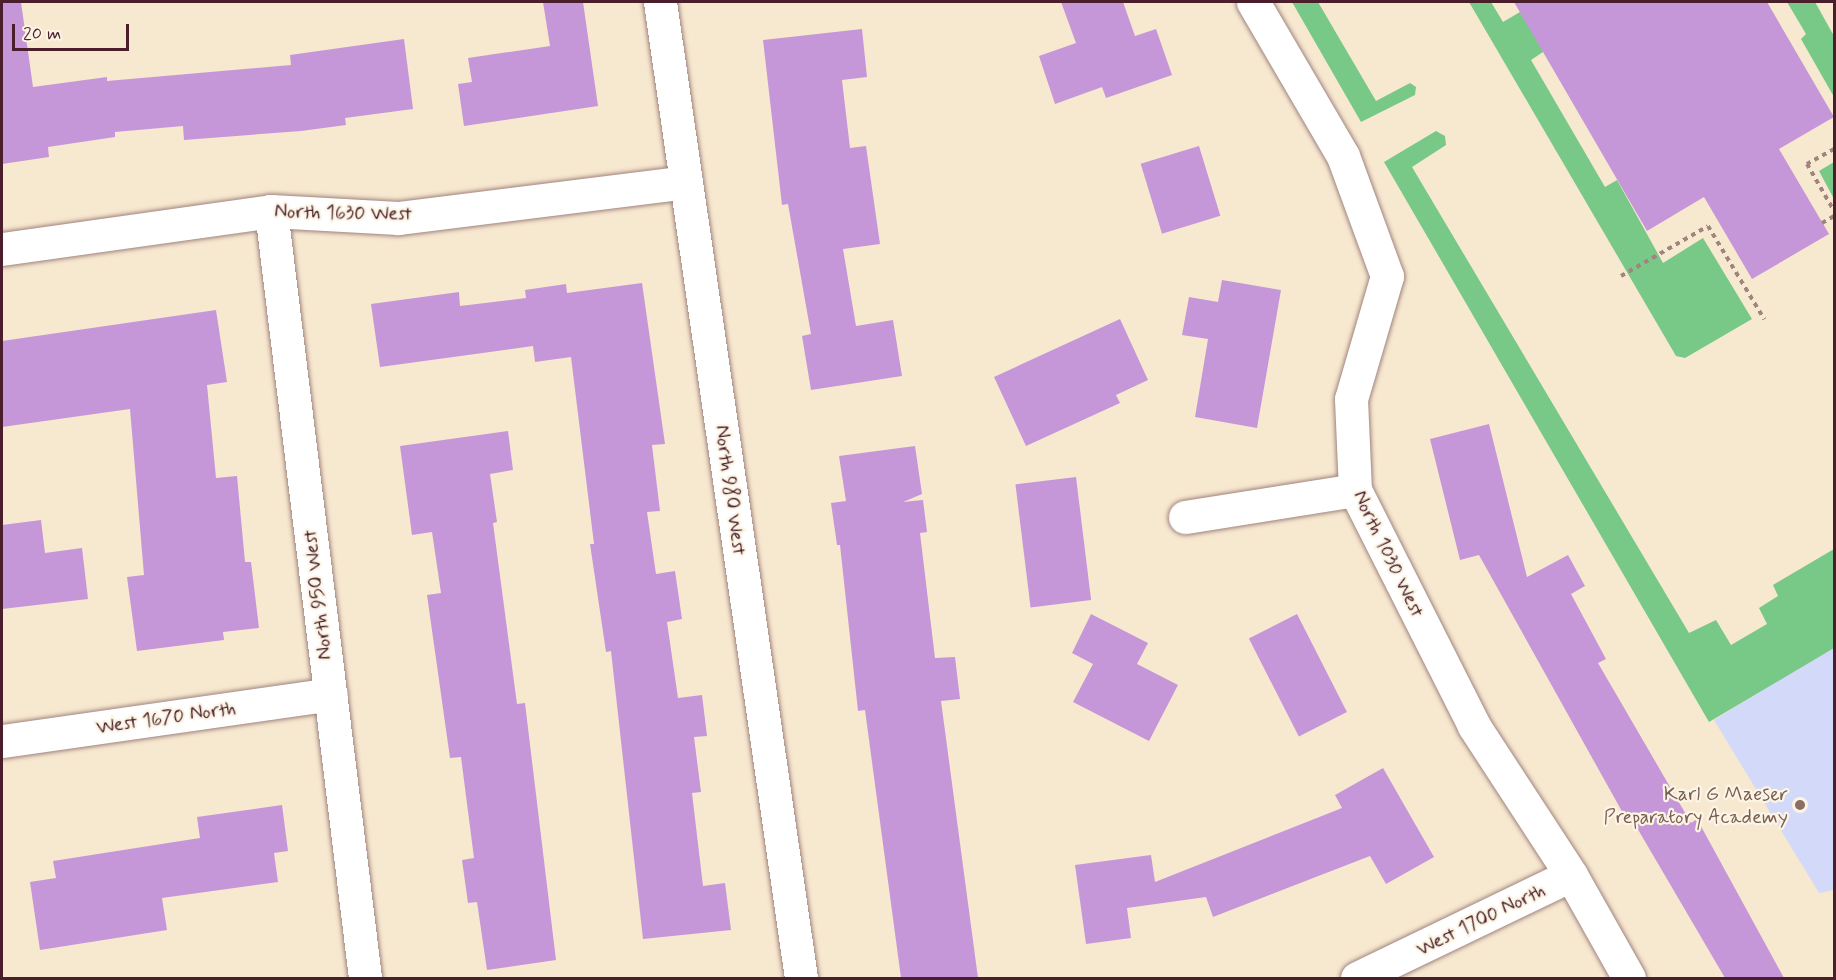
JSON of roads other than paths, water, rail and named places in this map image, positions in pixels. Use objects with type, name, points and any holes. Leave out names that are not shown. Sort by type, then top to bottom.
[{"type":"street","name":"North 980 West","points":[[660,2],[801,978]]},
{"type":"street","name":"North 1030 West","points":[[1253,2],[1343,156],[1387,276],[1351,399],[1355,490],[1474,726],[1571,875],[1629,978]]},
{"type":"street","name":"North 1630 West","points":[[2,249],[271,212],[398,218],[686,182]]},
{"type":"street","name":"North 950 West","points":[[271,212],[365,978]]},
{"type":"street","points":[[1185,517],[1355,490]]},
{"type":"street","name":"West 1670 North","points":[[2,741],[330,694]]},
{"type":"street","name":"West 1700 North","points":[[1357,978],[1571,875]]},
{"type":"place","name":"Karl G Maeser Preparatory Academy","points":[[1800,805]]}]
